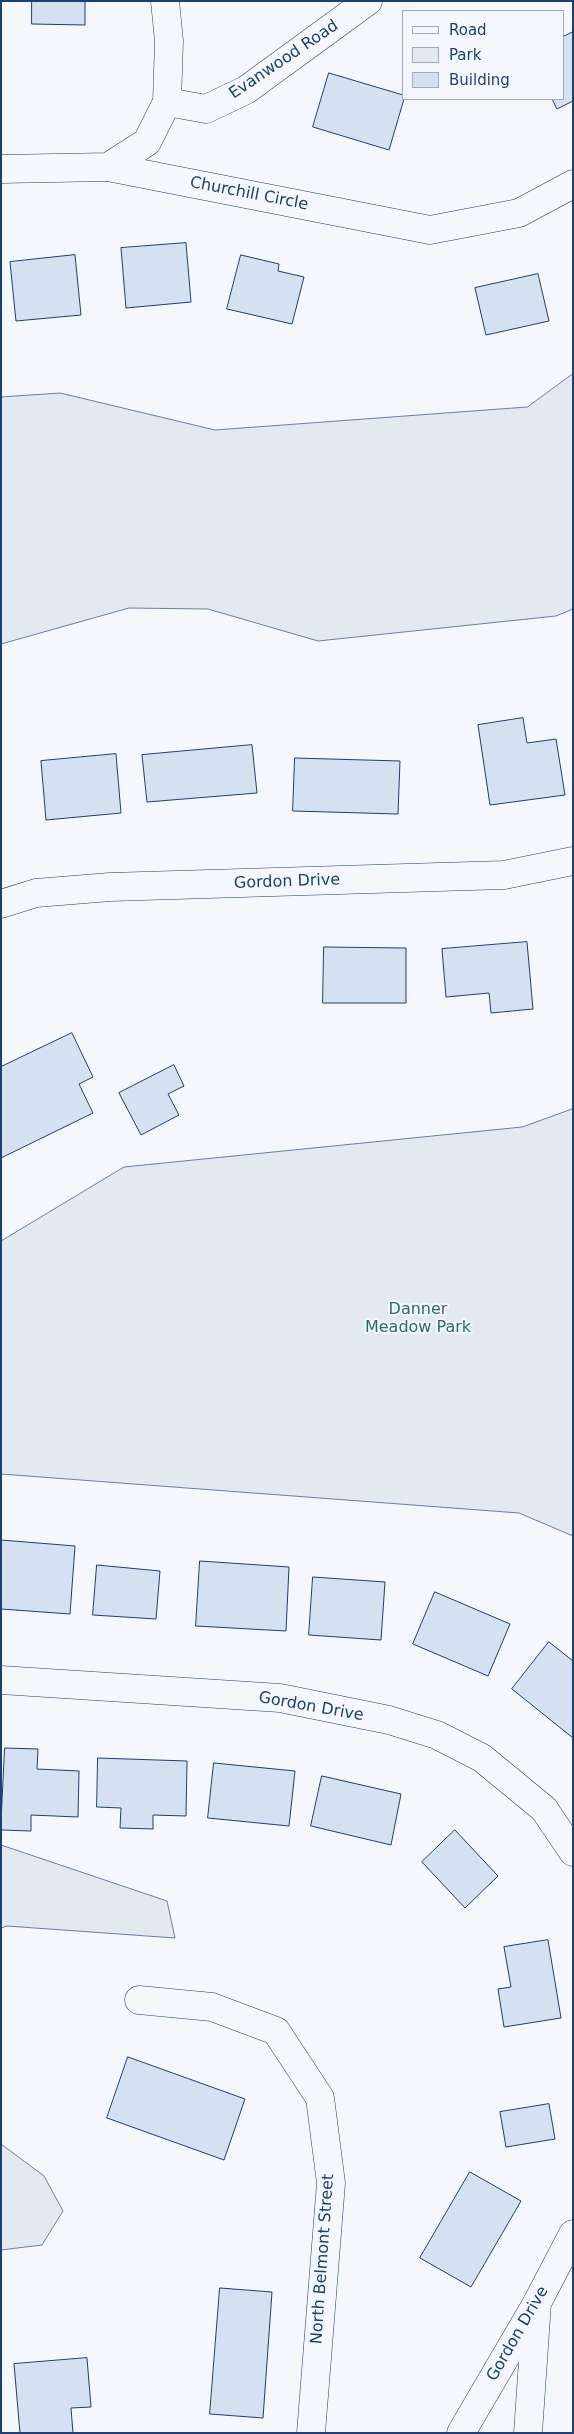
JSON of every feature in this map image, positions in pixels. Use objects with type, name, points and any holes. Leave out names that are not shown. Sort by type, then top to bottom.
[{"type":"street","points":[[108,167],[147,142],[167,102],[169,41],[165,1]]},
{"type":"street","name":"Evanwood Road","points":[[167,102],[206,109],[246,90],[368,1]]},
{"type":"street","name":"Churchill Circle","points":[[1,169],[108,167],[430,230],[519,213],[573,184]]},
{"type":"street","name":"Gordon Drive","points":[[1,904],[36,893],[110,887],[504,875],[573,861]]},
{"type":"street","name":"Gordon Drive","points":[[1,1680],[280,1698],[389,1720],[437,1735],[482,1758],[544,1809],[573,1852]]},
{"type":"street","name":"North Belmont Street","points":[[139,2000],[212,2007],[276,2031],[320,2098],[331,2183],[311,2433]]},
{"type":"street","name":"Gordon Drive","points":[[461,2433],[537,2303],[573,2234]]},
{"type":"street","points":[[528,2433],[537,2303]]},
{"type":"green space","points":[[573,374],[573,609],[556,616],[318,641],[208,609],[129,608],[1,644],[1,397],[60,393],[215,430],[527,407]]},
{"type":"green space","name":"Danner Meadow Park","points":[[573,1109],[573,1536],[519,1513],[1,1474],[1,1241],[124,1167],[522,1127]]},
{"type":"green space","points":[[1,1845],[167,1901],[175,1938],[7,1926],[1,1928]]},
{"type":"green space","points":[[1,2144],[44,2176],[63,2211],[42,2245],[1,2250]]},
{"type":"building","points":[[32,1],[85,1],[85,25],[32,24]]},
{"type":"building","points":[[573,32],[573,101],[557,109],[552,100],[564,100],[564,36]]},
{"type":"building","points":[[329,73],[402,95],[402,100],[404,100],[389,150],[313,127]]},
{"type":"building","points":[[186,243],[191,302],[126,308],[121,248]]},
{"type":"building","points":[[75,255],[81,315],[16,321],[10,262]]},
{"type":"building","points":[[241,255],[279,264],[278,271],[304,277],[292,324],[227,309]]},
{"type":"building","points":[[538,274],[549,321],[486,335],[475,288]]},
{"type":"building","points":[[523,718],[527,743],[556,739],[565,795],[490,805],[478,725]]},
{"type":"building","points":[[252,745],[257,793],[147,802],[142,755]]},
{"type":"building","points":[[116,754],[121,813],[46,820],[41,761]]},
{"type":"building","points":[[295,758],[400,761],[398,814],[293,811]]},
{"type":"building","points":[[527,942],[533,1009],[491,1013],[489,993],[446,997],[442,949]]},
{"type":"building","points":[[324,947],[406,948],[406,1003],[323,1003]]},
{"type":"building","points":[[72,1033],[93,1077],[79,1084],[93,1113],[1,1158],[1,1067]]},
{"type":"building","points":[[174,1065],[184,1086],[168,1094],[179,1115],[141,1135],[119,1093]]},
{"type":"building","points":[[1,1540],[75,1546],[70,1614],[1,1609]]},
{"type":"building","points":[[200,1561],[289,1567],[286,1631],[196,1626]]},
{"type":"building","points":[[97,1565],[160,1571],[156,1619],[93,1615]]},
{"type":"building","points":[[313,1577],[385,1582],[381,1640],[309,1635]]},
{"type":"building","points":[[435,1592],[510,1624],[488,1676],[413,1644]]},
{"type":"building","points":[[549,1642],[573,1661],[573,1738],[512,1689]]},
{"type":"building","points":[[5,1748],[38,1749],[37,1769],[79,1771],[78,1817],[31,1815],[31,1831],[1,1830]]},
{"type":"building","points":[[98,1758],[187,1761],[186,1816],[153,1815],[153,1829],[120,1828],[121,1808],[97,1807]]},
{"type":"building","points":[[214,1763],[295,1771],[289,1826],[208,1818]]},
{"type":"building","points":[[322,1776],[401,1794],[391,1845],[311,1826]]},
{"type":"building","points":[[455,1830],[498,1876],[465,1908],[422,1862]]},
{"type":"building","points":[[548,1940],[561,2018],[504,2027],[498,1989],[511,1987],[504,1947]]},
{"type":"building","points":[[128,2057],[245,2099],[224,2160],[107,2118]]},
{"type":"building","points":[[549,2104],[555,2139],[506,2147],[500,2112]]},
{"type":"building","points":[[470,2172],[521,2201],[471,2287],[420,2258]]},
{"type":"building","points":[[220,2288],[272,2292],[263,2418],[210,2414]]},
{"type":"building","points":[[87,2358],[91,2407],[71,2408],[73,2433],[20,2433],[14,2364]]}]
